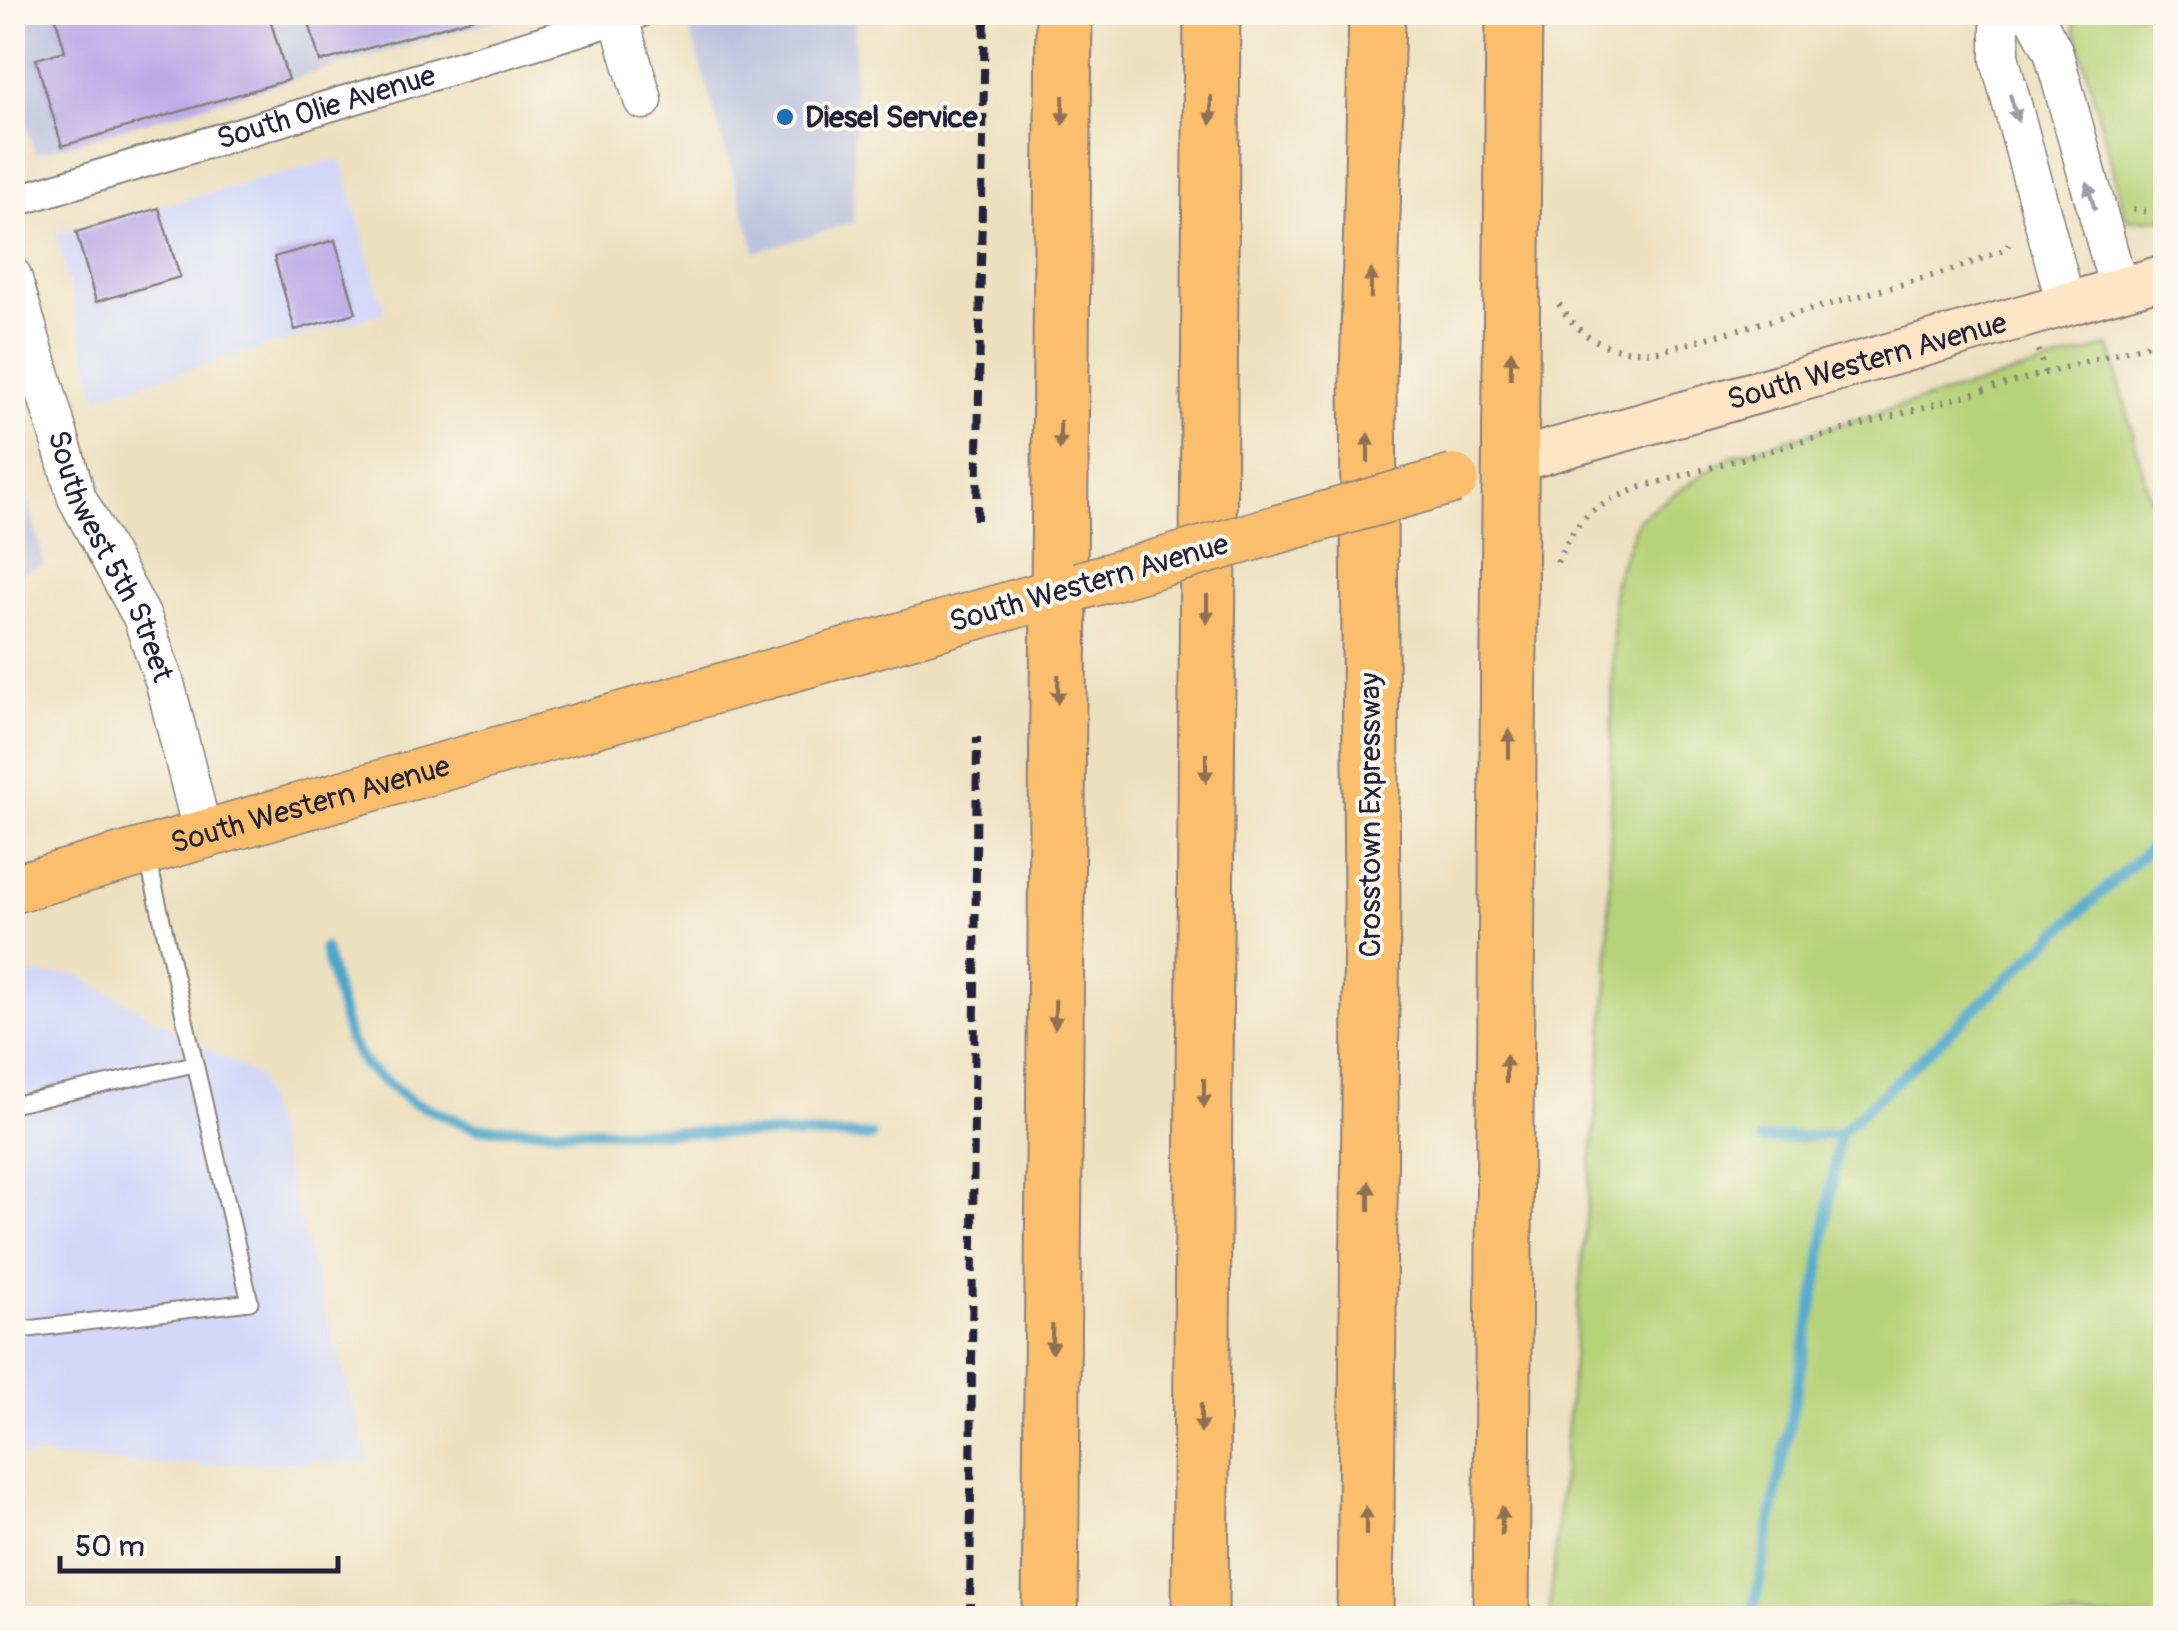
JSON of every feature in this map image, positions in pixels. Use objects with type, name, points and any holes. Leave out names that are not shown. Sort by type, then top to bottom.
[{"type":"highway","points":[[1050,1618],[1069,588],[1064,12]]},
{"type":"highway","points":[[1200,1618],[1212,12]]},
{"type":"highway","name":"Crosstown Expressway","points":[[1366,1618],[1372,902],[1368,381],[1377,12]]},
{"type":"highway","points":[[1501,1618],[1514,12]]},
{"type":"main road","name":"South Western Avenue","points":[[12,889],[2166,276]]},
{"type":"street","points":[[2000,12],[2000,60],[2066,304]]},
{"type":"street","points":[[2032,12],[2053,51],[2118,289]]},
{"type":"street","points":[[626,15],[643,100]]},
{"type":"street","name":"South Olie Avenue","points":[[12,202],[626,15]]},
{"type":"street","name":"Southwest 5th Street","points":[[12,276],[78,498],[142,617],[165,683],[203,835]]},
{"type":"lane","points":[[12,1330],[250,1302],[146,851]]},
{"type":"lane","points":[[12,1105],[194,1064]]},
{"type":"path","points":[[1554,289],[1571,323],[1603,347],[1624,353],[1660,351],[1988,258],[2006,249],[2016,229]]},
{"type":"path","points":[[1554,568],[1578,521],[1604,502],[1638,488],[2166,339]]},
{"type":"shaded area","points":[[12,13],[520,13],[35,154],[13,80]]},
{"type":"shaded area","name":"Diesel Service","points":[[685,13],[855,13],[853,222],[756,252]]},
{"type":"shaded area","points":[[341,158],[385,312],[97,397],[56,234]]},
{"type":"shaded area","points":[[12,444],[45,565],[13,574],[12,574]]},
{"type":"shaded area","points":[[77,974],[258,1077],[370,1462],[167,1465],[13,1456],[12,975]]},
{"type":"green space","points":[[2071,13],[2165,13],[2165,219],[2127,220]]},
{"type":"green space","points":[[2110,346],[2150,499],[2166,495],[2165,1618],[1549,1618],[1608,984],[1614,583],[1638,519],[1730,456]]},
{"type":"building","points":[[54,12],[268,12],[288,80],[62,146],[36,59],[65,51]]},
{"type":"building","points":[[306,12],[488,12],[488,14],[320,62]]},
{"type":"building","points":[[159,208],[180,277],[96,302],[76,232]]},
{"type":"building","points":[[335,240],[356,313],[295,330],[274,257]]},
{"type":"waterway","points":[[1761,1140],[1839,1134],[2166,833]]},
{"type":"waterway","points":[[324,948],[349,1039],[366,1067],[412,1102],[476,1128],[871,1136]]},
{"type":"waterway","points":[[1752,1618],[1819,1274],[1839,1134]]},
{"type":"railway","points":[[977,520],[985,12]]},
{"type":"railway","points":[[970,1618],[977,737]]},
{"type":"place","name":"Diesel Service","points":[[785,117]]}]
